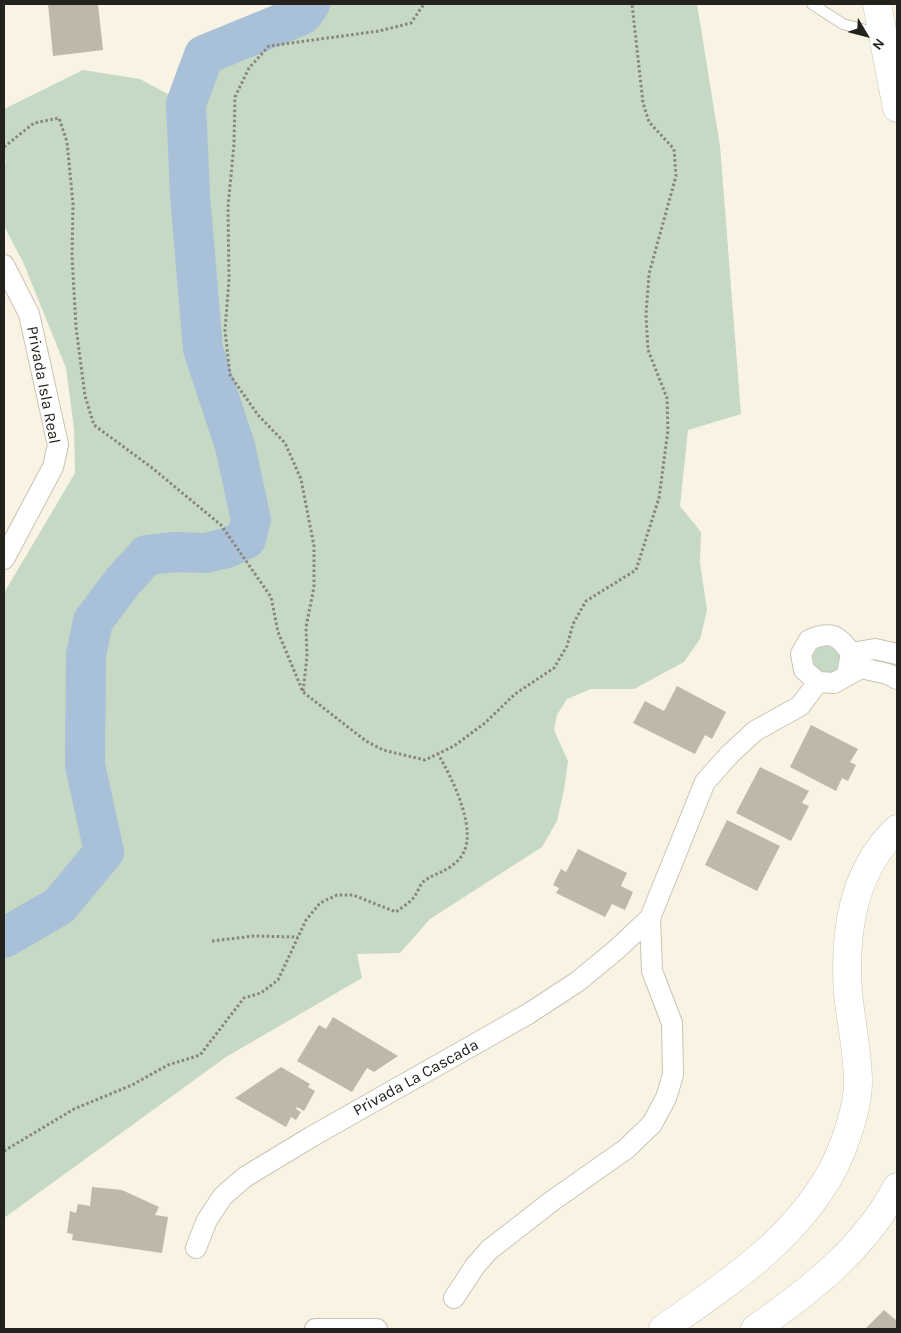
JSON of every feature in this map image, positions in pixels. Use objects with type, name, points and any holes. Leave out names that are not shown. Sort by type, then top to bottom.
[{"type":"main road","points":[[877,4],[881,35],[897,108]]},
{"type":"main road","points":[[663,1329],[755,1262],[787,1234],[814,1202],[835,1165],[850,1126],[858,1085],[848,994],[848,929],[855,896],[869,865],[897,828]]},
{"type":"main road","points":[[755,1329],[786,1308],[855,1249],[884,1213],[897,1187]]},
{"type":"street","name":"Privada Isla Real","points":[[4,265],[29,314],[58,445],[53,467],[4,559]]},
{"type":"street","points":[[847,674],[851,653],[841,639],[824,634],[809,640],[801,654],[804,670],[818,682],[834,683],[847,674],[861,668],[888,674],[897,679]]},
{"type":"street","points":[[851,653],[875,649],[897,654]]},
{"type":"street","name":"Privada La Cascada","points":[[454,1298],[475,1266],[489,1250],[552,1201],[626,1149],[652,1124],[666,1098],[673,1075],[672,1023],[652,971],[650,918],[705,782],[730,754],[755,731],[800,706],[818,682]]},
{"type":"street","name":"Privada La Cascada","points":[[196,1248],[207,1220],[222,1196],[245,1177],[311,1136],[528,1014],[577,982],[616,950],[650,918]]},
{"type":"street","points":[[315,1329],[377,1329]]},
{"type":"lane","points":[[812,4],[843,24],[881,35]]},
{"type":"path","points":[[303,692],[307,657],[306,628],[314,587],[314,546],[301,478],[285,443],[258,415],[230,375],[225,330],[228,280],[228,207],[236,97],[249,68],[269,46],[379,31],[411,23],[424,4]]},
{"type":"path","points":[[4,147],[34,123],[59,118],[67,142],[73,204],[72,256],[76,327],[85,396],[94,425],[151,467],[221,525],[271,597],[278,632],[303,692],[366,741],[383,750],[425,760],[454,746],[485,722],[515,694],[554,668],[567,646],[573,624],[586,601],[636,570],[659,498],[668,430],[667,398],[648,350],[646,315],[650,274],[676,176],[674,149],[649,122],[644,103],[632,4]]},
{"type":"path","points":[[4,1150],[74,1109],[132,1085],[168,1065],[200,1054],[244,998],[261,993],[278,980],[306,920],[320,903],[337,895],[354,895],[396,912],[414,898],[423,881],[445,872],[461,857],[466,840],[462,804],[454,782],[438,754]]},
{"type":"path","points":[[212,941],[254,936],[299,937]]},
{"type":"green space","points":[[310,4],[697,4],[720,146],[741,414],[688,430],[680,506],[701,532],[700,563],[707,610],[700,639],[684,662],[634,689],[591,689],[567,699],[557,715],[554,730],[568,761],[564,790],[557,821],[542,847],[430,919],[400,953],[357,954],[362,978],[226,1057],[4,1218],[4,593],[75,473],[74,428],[66,368],[23,262],[4,226],[4,170],[6,160],[4,156],[4,109],[83,70],[140,79],[186,104],[204,55],[302,15]]},
{"type":"green space","points":[[825,639],[845,654],[842,671],[832,678],[809,668],[812,643]]},
{"type":"building","points":[[48,4],[98,4],[103,50],[53,56]]},
{"type":"building","points":[[677,686],[726,712],[712,739],[705,735],[695,754],[633,723],[645,701],[664,711]]},
{"type":"building","points":[[811,725],[858,749],[850,762],[856,765],[848,781],[842,778],[836,791],[790,767]]},
{"type":"building","points":[[760,767],[809,791],[802,803],[809,806],[791,841],[736,813]]},
{"type":"building","points":[[727,820],[780,846],[757,891],[705,865]]},
{"type":"building","points":[[578,849],[627,873],[621,886],[633,892],[625,910],[612,904],[605,917],[556,893],[559,888],[553,885],[561,869],[566,872]]},
{"type":"building","points":[[333,1017],[398,1056],[374,1072],[367,1068],[352,1092],[297,1061],[319,1025],[326,1029]]},
{"type":"building","points":[[281,1067],[310,1084],[308,1087],[315,1091],[304,1111],[297,1107],[296,1109],[301,1112],[296,1120],[291,1117],[286,1127],[235,1098]]},
{"type":"building","points":[[92,1187],[122,1190],[159,1207],[155,1215],[168,1217],[162,1253],[72,1240],[73,1234],[67,1233],[70,1211],[76,1213],[78,1204],[90,1206]]},
{"type":"building","points":[[884,1310],[897,1321],[897,1329],[865,1329]]},
{"type":"waterway","points":[[4,938],[59,906],[104,852],[85,765],[86,655],[93,621],[124,580],[147,555],[176,552],[205,553],[227,548],[246,539],[251,520],[235,446],[203,349],[190,195],[186,104],[204,55],[302,15],[310,4]]}]
